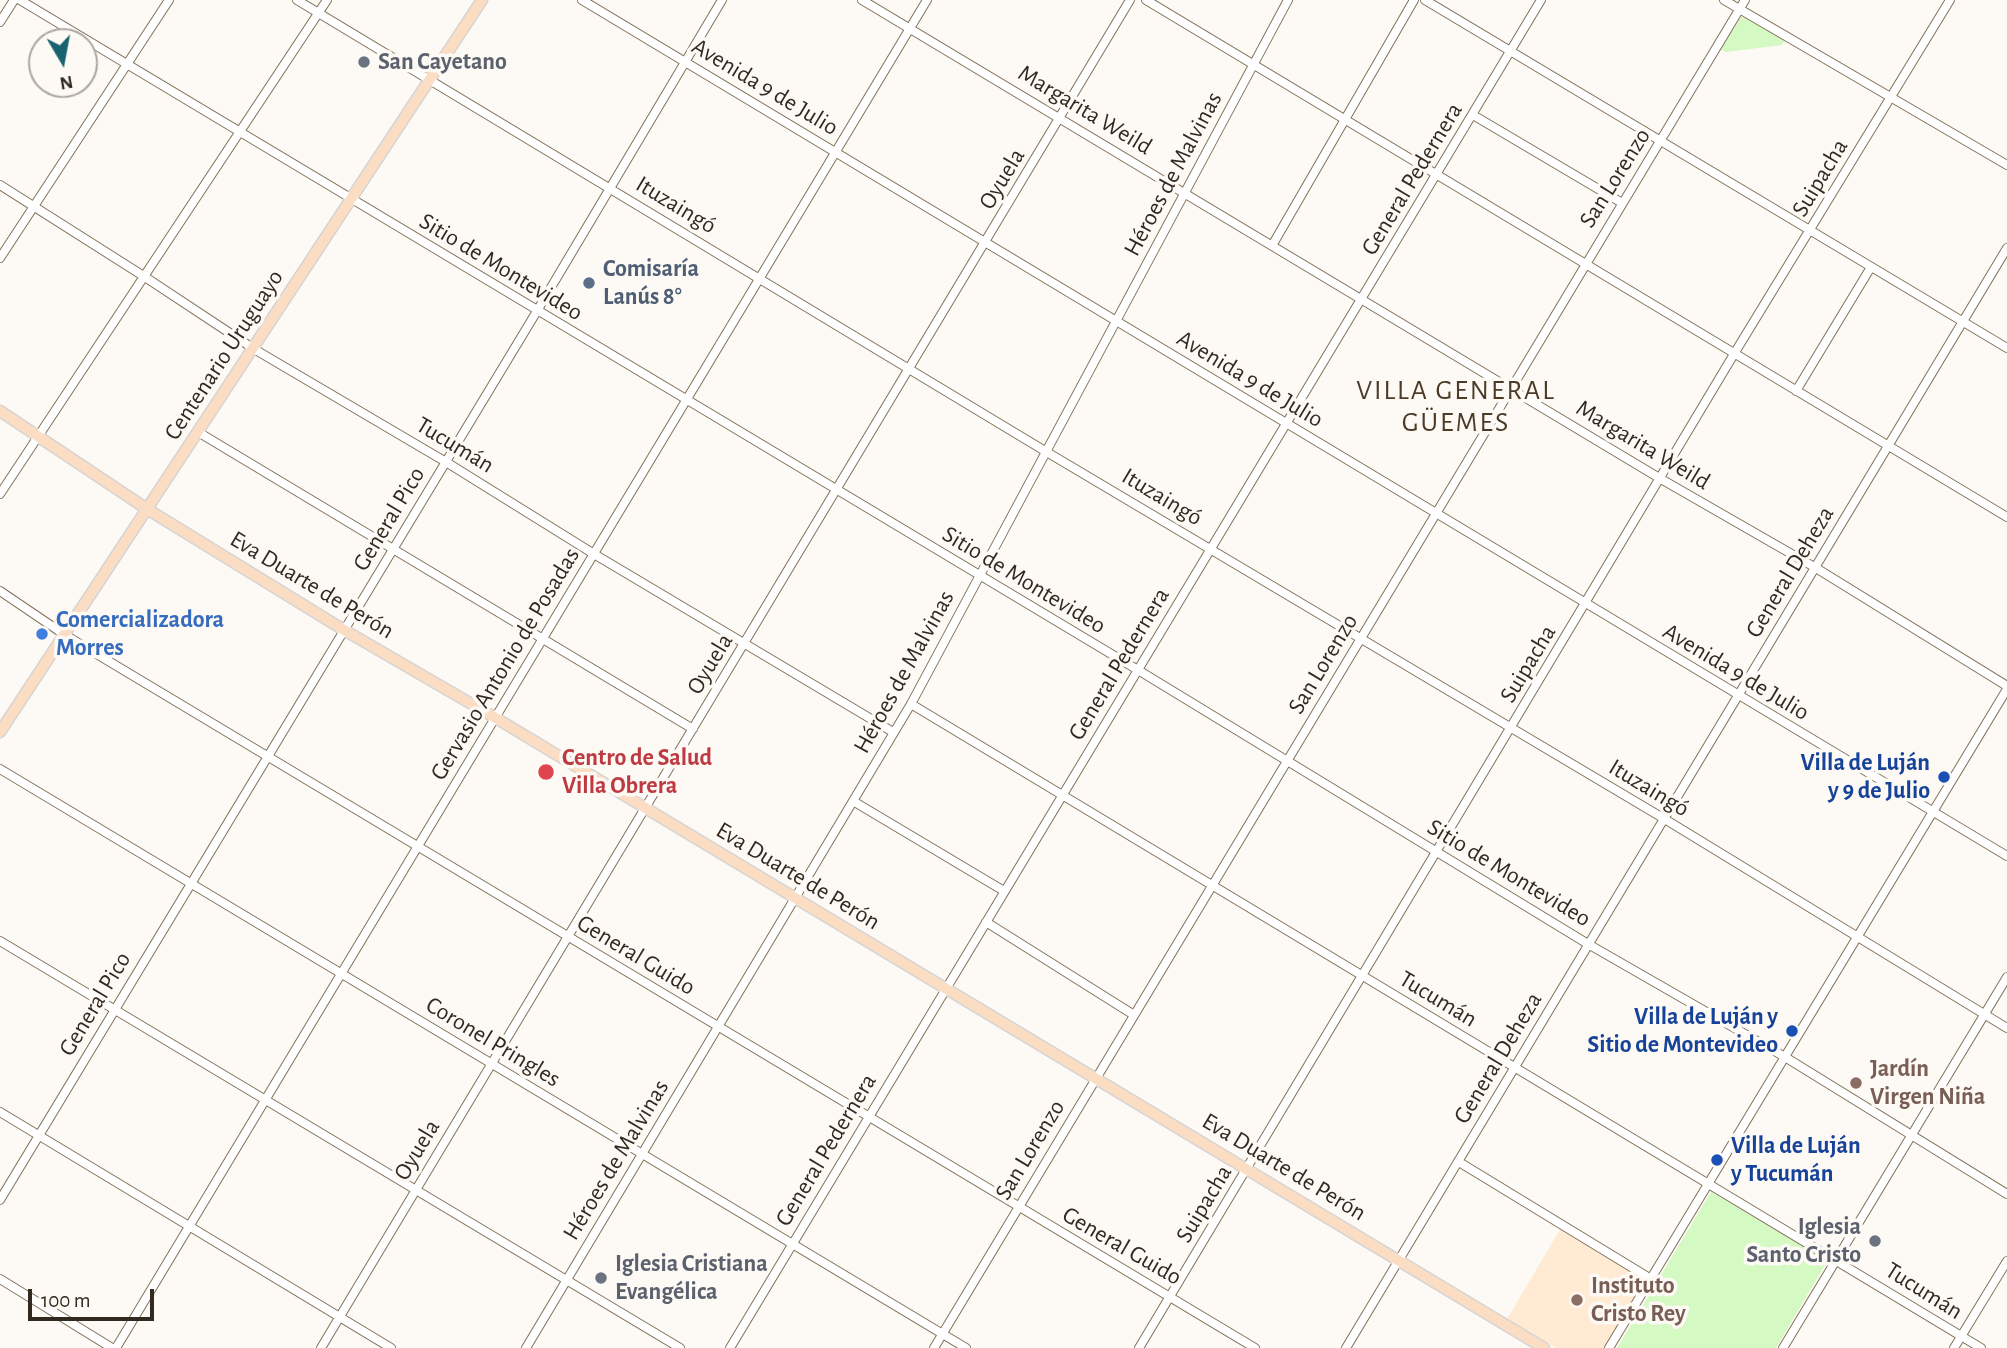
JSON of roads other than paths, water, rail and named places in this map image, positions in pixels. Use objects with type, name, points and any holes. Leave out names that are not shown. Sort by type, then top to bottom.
[{"type":"main road","name":"Centenario Uruguayo","points":[[0,732],[482,0]]},
{"type":"main road","name":"Eva Duarte de Perón","points":[[0,411],[147,509],[344,630],[494,717],[1544,1348]]},
{"type":"street","points":[[0,22],[17,0]]},
{"type":"street","name":"Sitio de Montevideo","points":[[17,0],[838,490],[979,578],[1138,670],[1588,944],[1785,1057],[2007,1194]]},
{"type":"street","points":[[0,258],[169,0]]},
{"type":"street","name":"Ituzaingó","points":[[297,0],[1045,451],[1663,818],[2007,1028]]},
{"type":"street","points":[[0,495],[327,0]]},
{"type":"street","name":"Avenida 9 de Julio","points":[[582,0],[2007,856]]},
{"type":"street","name":"General Pico","points":[[0,1200],[269,757],[722,0]]},
{"type":"street","name":"Margarita Weild","points":[[862,0],[1661,479],[1816,568],[2007,687]]},
{"type":"street","name":"Gervasio Antonio de Posadas","points":[[114,1348],[927,0]]},
{"type":"street","name":"Oyuela","points":[[321,1348],[1130,0]]},
{"type":"street","points":[[1146,0],[2007,517]]},
{"type":"street","name":"Héroes de Malvinas","points":[[526,1348],[911,704],[1288,0]]},
{"type":"street","points":[[1273,244],[1415,0]]},
{"type":"street","points":[[1425,0],[2007,348]]},
{"type":"street","name":"General Pedernera","points":[[730,1348],[1541,0]]},
{"type":"street","points":[[1724,0],[2007,166]]},
{"type":"street","name":"San Lorenzo","points":[[934,1348],[1745,0]]},
{"type":"street","name":"Suipacha","points":[[1139,1348],[1587,604],[1734,354],[1811,232],[1950,0]]},
{"type":"street","points":[[1473,114],[1622,203]]},
{"type":"street","name":"Tucumán","points":[[0,185],[254,349],[446,461],[594,554],[893,732]]},
{"type":"street","name":"General Deheza","points":[[1346,1348],[2007,248]]},
{"type":"street","points":[[1796,391],[1871,267]]},
{"type":"street","points":[[198,432],[693,729]]},
{"type":"street","name":"General Guido","points":[[0,591],[65,635],[418,848],[1255,1348]]},
{"type":"street","points":[[1609,1348],[2007,687]]},
{"type":"street","name":"Tucumán","points":[[911,704],[1981,1348]]},
{"type":"street","name":"Coronel Pringles","points":[[0,769],[966,1348]]},
{"type":"street","points":[[853,801],[1004,891]]},
{"type":"street","points":[[986,922],[1134,1015]]},
{"type":"street","points":[[0,942],[680,1348]]},
{"type":"street","points":[[1783,1348],[2007,977]]},
{"type":"street","points":[[0,1112],[391,1348]]},
{"type":"street","points":[[1459,1162],[1651,1279]]},
{"type":"street","points":[[1954,1348],[2007,1261]]},
{"type":"street","points":[[0,1279],[114,1348]]},
{"type":"place","name":"San Cayetano","points":[[364,62]]},
{"type":"place","name":"Comisaría Lanús 8°","points":[[589,283]]},
{"type":"place","name":"Comercializadora Morres","points":[[42,634]]},
{"type":"place","name":"Centro de Salud Villa Obrera","points":[[546,772]]},
{"type":"place","name":"Villa de Luján y 9 de Julio","points":[[1944,777]]},
{"type":"place","name":"Villa de Luján y Sitio de Montevideo","points":[[1792,1031]]},
{"type":"place","name":"Jardín Virgen Niña","points":[[1856,1083]]},
{"type":"place","name":"Villa de Luján y Tucumán","points":[[1717,1160]]},
{"type":"place","name":"Iglesia Santo Cristo","points":[[1875,1241]]},
{"type":"place","name":"Iglesia Cristiana Evangélica","points":[[601,1278]]},
{"type":"place","name":"Instituto Cristo Rey","points":[[1577,1300]]},
{"type":"district","name":"VILLA GENERAL GÜEMES","points":[[1456,407]]}]
